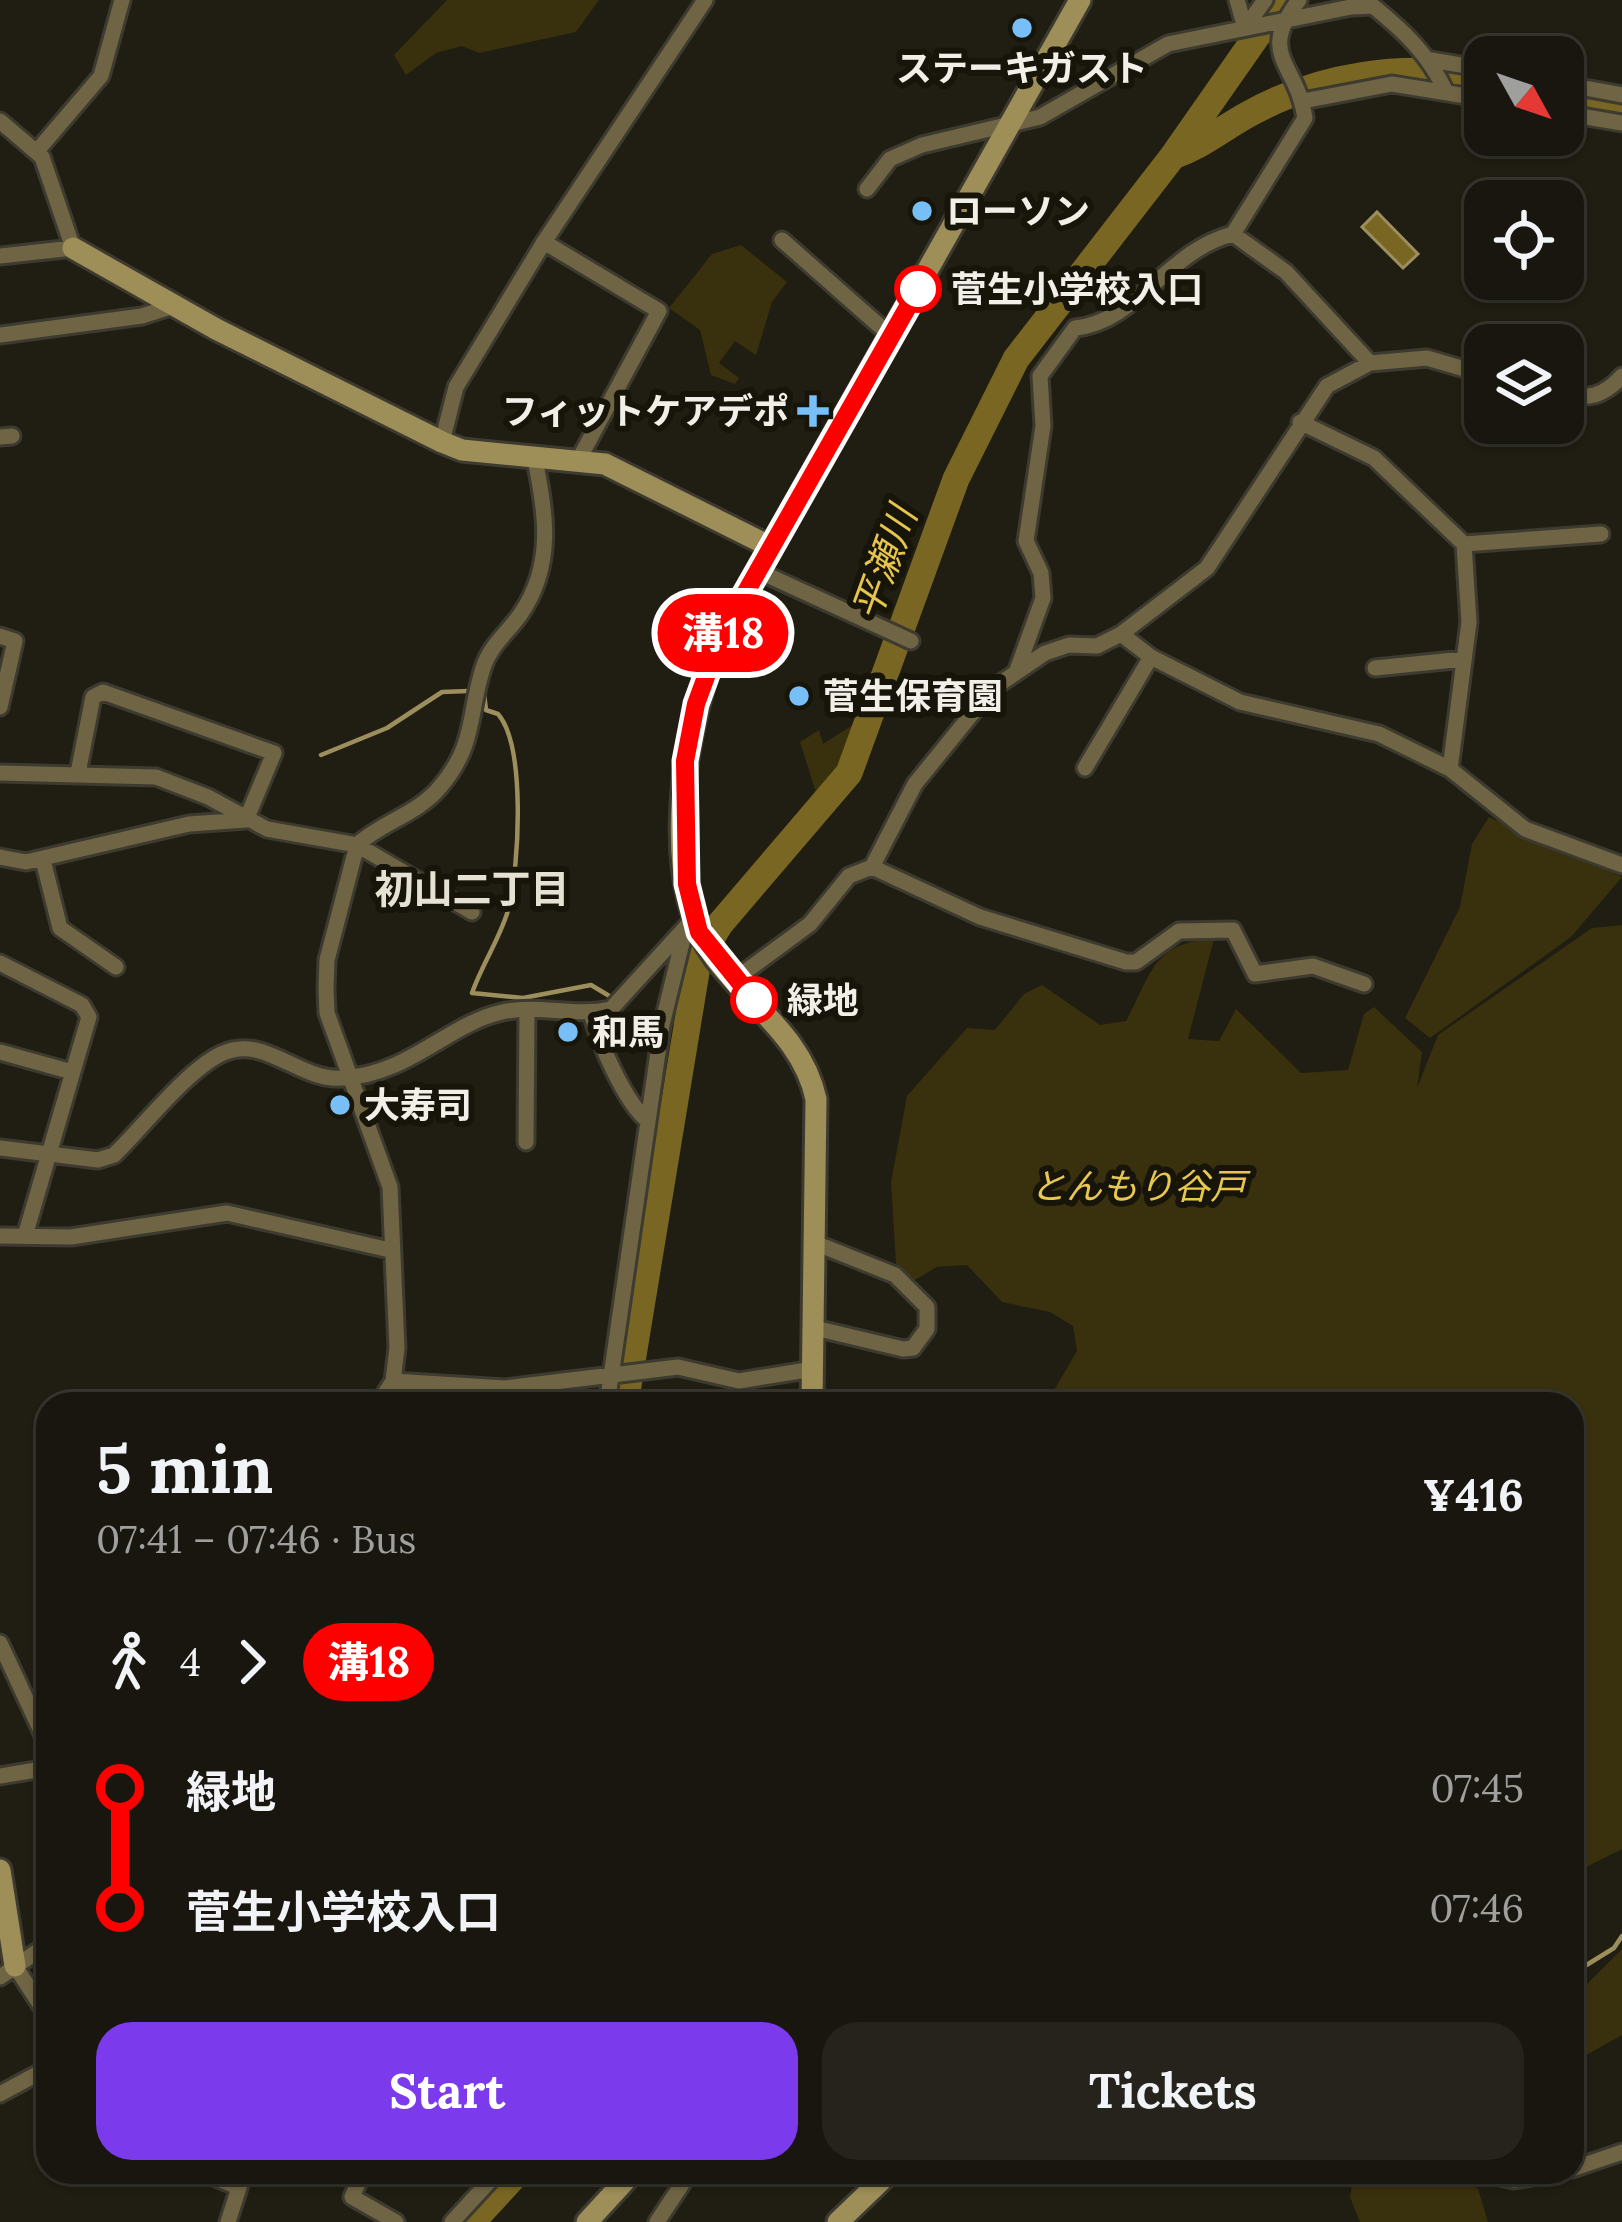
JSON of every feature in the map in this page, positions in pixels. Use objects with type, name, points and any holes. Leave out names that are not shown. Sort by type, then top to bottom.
[{"type":"street","points":[[37,151],[101,76],[122,0]]},
{"type":"street","points":[[442,442],[456,387],[544,242],[705,0]]},
{"type":"street","points":[[610,1392],[670,984],[693,927],[683,811],[691,728],[721,636],[1080,0]]},
{"type":"street","points":[[1237,0],[1247,28]]},
{"type":"street","points":[[1247,28],[1265,0]]},
{"type":"street","points":[[1017,670],[1043,598],[1041,573],[1026,541],[1043,426],[1040,376],[1076,328],[1101,326],[1162,271],[1213,239],[1233,234],[1294,144],[1305,118],[1303,101],[1276,42],[1277,26],[1299,0]]},
{"type":"street","points":[[867,189],[890,159],[1040,117],[1168,44],[1373,6],[1431,60],[1446,92]]},
{"type":"street","points":[[1431,60],[1464,66]]},
{"type":"street","points":[[1303,101],[1392,84],[1464,95]]},
{"type":"street","points":[[1584,88],[1622,95]]},
{"type":"street","points":[[1584,116],[1622,123]]},
{"type":"street","points":[[4,132],[37,151],[74,248]]},
{"type":"street","points":[[1233,234],[1286,272],[1370,363]]},
{"type":"street","points":[[782,239],[891,336]]},
{"type":"street","points":[[544,242],[659,311],[579,459]]},
{"type":"street","points":[[0,256],[74,248],[173,306],[442,442],[462,450],[604,464],[771,547]]},
{"type":"street","points":[[0,335],[142,316],[173,306]]},
{"type":"street","points":[[734,980],[810,924],[849,876],[872,867],[915,784],[970,713],[1017,670],[1045,653],[1069,645],[1096,646],[1121,634],[1207,568],[1327,386],[1370,363],[1426,358],[1464,369]]},
{"type":"street","points":[[1584,398],[1602,394],[1622,376]]},
{"type":"street","points":[[1300,422],[1374,458],[1463,544],[1469,622],[1450,769]]},
{"type":"street","points":[[386,1392],[393,1381],[397,1317],[390,1187],[355,1078],[327,1013],[328,960],[357,845],[424,803],[468,744],[485,662],[531,598],[541,575],[546,515],[534,455]]},
{"type":"street","points":[[1463,544],[1601,534]]},
{"type":"street","points":[[758,571],[908,641]]},
{"type":"street","points":[[1121,634],[1150,657],[1240,702],[1378,734],[1450,769],[1525,829],[1622,865]]},
{"type":"street","points":[[0,636],[15,641],[0,707]]},
{"type":"street","points":[[1375,668],[1415,655],[1464,659]]},
{"type":"street","points":[[1085,768],[1150,657]]},
{"type":"street","points":[[78,773],[93,698],[116,693],[271,749],[274,753],[246,820]]},
{"type":"street","points":[[0,773],[156,778],[208,796],[246,820]]},
{"type":"street","points":[[0,857],[43,860],[189,824],[246,820],[357,845],[472,912]]},
{"type":"street","points":[[43,860],[61,928],[116,967]]},
{"type":"street","points":[[872,867],[980,916],[1064,938],[1126,962],[1136,962],[1179,931],[1233,930],[1256,974],[1313,966],[1364,984]]},
{"type":"street","points":[[693,927],[734,980],[789,1038],[812,1078],[818,1118],[812,1392]]},
{"type":"street","points":[[0,1148],[98,1160],[114,1155],[207,1064],[244,1048],[272,1054],[326,1079],[355,1078],[417,1057],[498,1012],[611,1009],[693,927]]},
{"type":"street","points":[[0,963],[82,1005],[89,1016],[26,1236]]},
{"type":"street","points":[[526,1142],[527,1010]]},
{"type":"street","points":[[591,1013],[601,1050],[618,1071],[637,1113],[648,1121]]},
{"type":"street","points":[[0,1052],[72,1072]]},
{"type":"street","points":[[0,1236],[71,1237],[227,1213],[390,1250]]},
{"type":"street","points":[[814,1328],[903,1349],[913,1348],[927,1329],[927,1307],[895,1275],[815,1243]]},
{"type":"street","points":[[393,1381],[470,1388],[678,1367],[739,1381],[813,1369]]},
{"type":"street","points":[[1,1648],[36,1721]]},
{"type":"street","points":[[0,1776],[36,1770]]},
{"type":"street","points":[[0,1870],[7,1972],[36,2004]]},
{"type":"street","points":[[7,1972],[36,1952]]},
{"type":"street","points":[[0,2093],[36,2074]]},
{"type":"street","points":[[1584,2165],[1622,2152]]},
{"type":"street","points":[[228,2222],[240,2184]]},
{"type":"street","points":[[358,2184],[352,2197],[396,2222]]},
{"type":"street","points":[[452,2222],[486,2184]]},
{"type":"street","points":[[586,2222],[622,2184]]},
{"type":"street","points":[[657,2222],[682,2184]]},
{"type":"street","points":[[838,2222],[878,2184]]},
{"type":"green space","points":[[447,0],[599,0],[576,32],[479,53],[462,46],[436,53],[406,75],[394,55]]},
{"type":"green space","points":[[741,245],[787,282],[772,302],[756,355],[735,341],[719,363],[739,378],[735,384],[711,375],[700,330],[669,308],[712,254]]},
{"type":"green space","points":[[853,725],[832,783],[818,799],[800,742],[819,730],[823,744]]},
{"type":"green space","points":[[1489,817],[1622,877],[1571,937],[1430,1038],[1405,1018],[1460,907],[1472,844]]},
{"type":"green space","name":"とんもり谷戸","points":[[1622,925],[1622,1849],[1584,1868],[1584,1392],[1053,1392],[1077,1351],[1073,1326],[1050,1312],[1002,1302],[967,1265],[937,1267],[915,1280],[896,1264],[891,1182],[907,1096],[967,1028],[995,1030],[1024,994],[1042,985],[1100,1025],[1126,1021],[1149,975],[1166,954],[1194,941],[1214,939],[1188,1039],[1219,1041],[1236,1009],[1301,1073],[1348,1070],[1364,1014],[1374,1007],[1422,1052],[1417,1088],[1438,1035],[1592,928]]},
{"type":"green space","points":[[1622,1949],[1622,2035],[1584,2056],[1584,1987]]},
{"type":"green space","points":[[1352,2184],[1470,2184],[1478,2189],[1488,2222],[1360,2222],[1350,2197]]},
{"type":"shaded area","points":[[1377,212],[1418,254],[1403,268],[1362,227]]},
{"type":"waterway","name":"平瀬川","points":[[627,1392],[698,960],[720,924],[849,773],[956,479],[1016,359],[1173,156],[1282,0]]},
{"type":"waterway","points":[[1173,156],[1274,101],[1332,81],[1393,72],[1464,75]]},
{"type":"waterway","points":[[1584,96],[1622,104]]},
{"type":"waterway","points":[[321,755],[387,728],[442,692],[468,691]]},
{"type":"waterway","points":[[484,693],[486,710],[498,714],[513,752],[517,836],[509,907],[472,993],[523,998],[591,985],[611,997]]},
{"type":"waterway","points":[[621,1017],[650,1022]]},
{"type":"waterway","points":[[676,1023],[687,1023]]},
{"type":"waterway","points":[[1584,1967],[1614,1948],[1622,1936]]},
{"type":"waterway","name":"平瀬川","points":[[472,2222],[507,2184]]},
{"type":"bus line","name":"溝18","points":[[754,1000],[699,932],[687,884],[685,761],[696,704],[721,636],[918,289]]},
{"type":"place","name":"ステーキガスト","points":[[1022,28]]},
{"type":"place","name":"ローソン","points":[[922,211]]},
{"type":"place","name":"菅生小学校入口","points":[[918,289]]},
{"type":"place","name":"フィットケアデポ","points":[[813,411]]},
{"type":"place","name":"菅生保育園","points":[[799,696]]},
{"type":"place","name":"緑地","points":[[754,1000]]},
{"type":"place","name":"和馬","points":[[568,1032]]},
{"type":"place","name":"大寿司","points":[[340,1105]]},
{"type":"district","name":"初山二丁目","points":[[472,889]]}]
